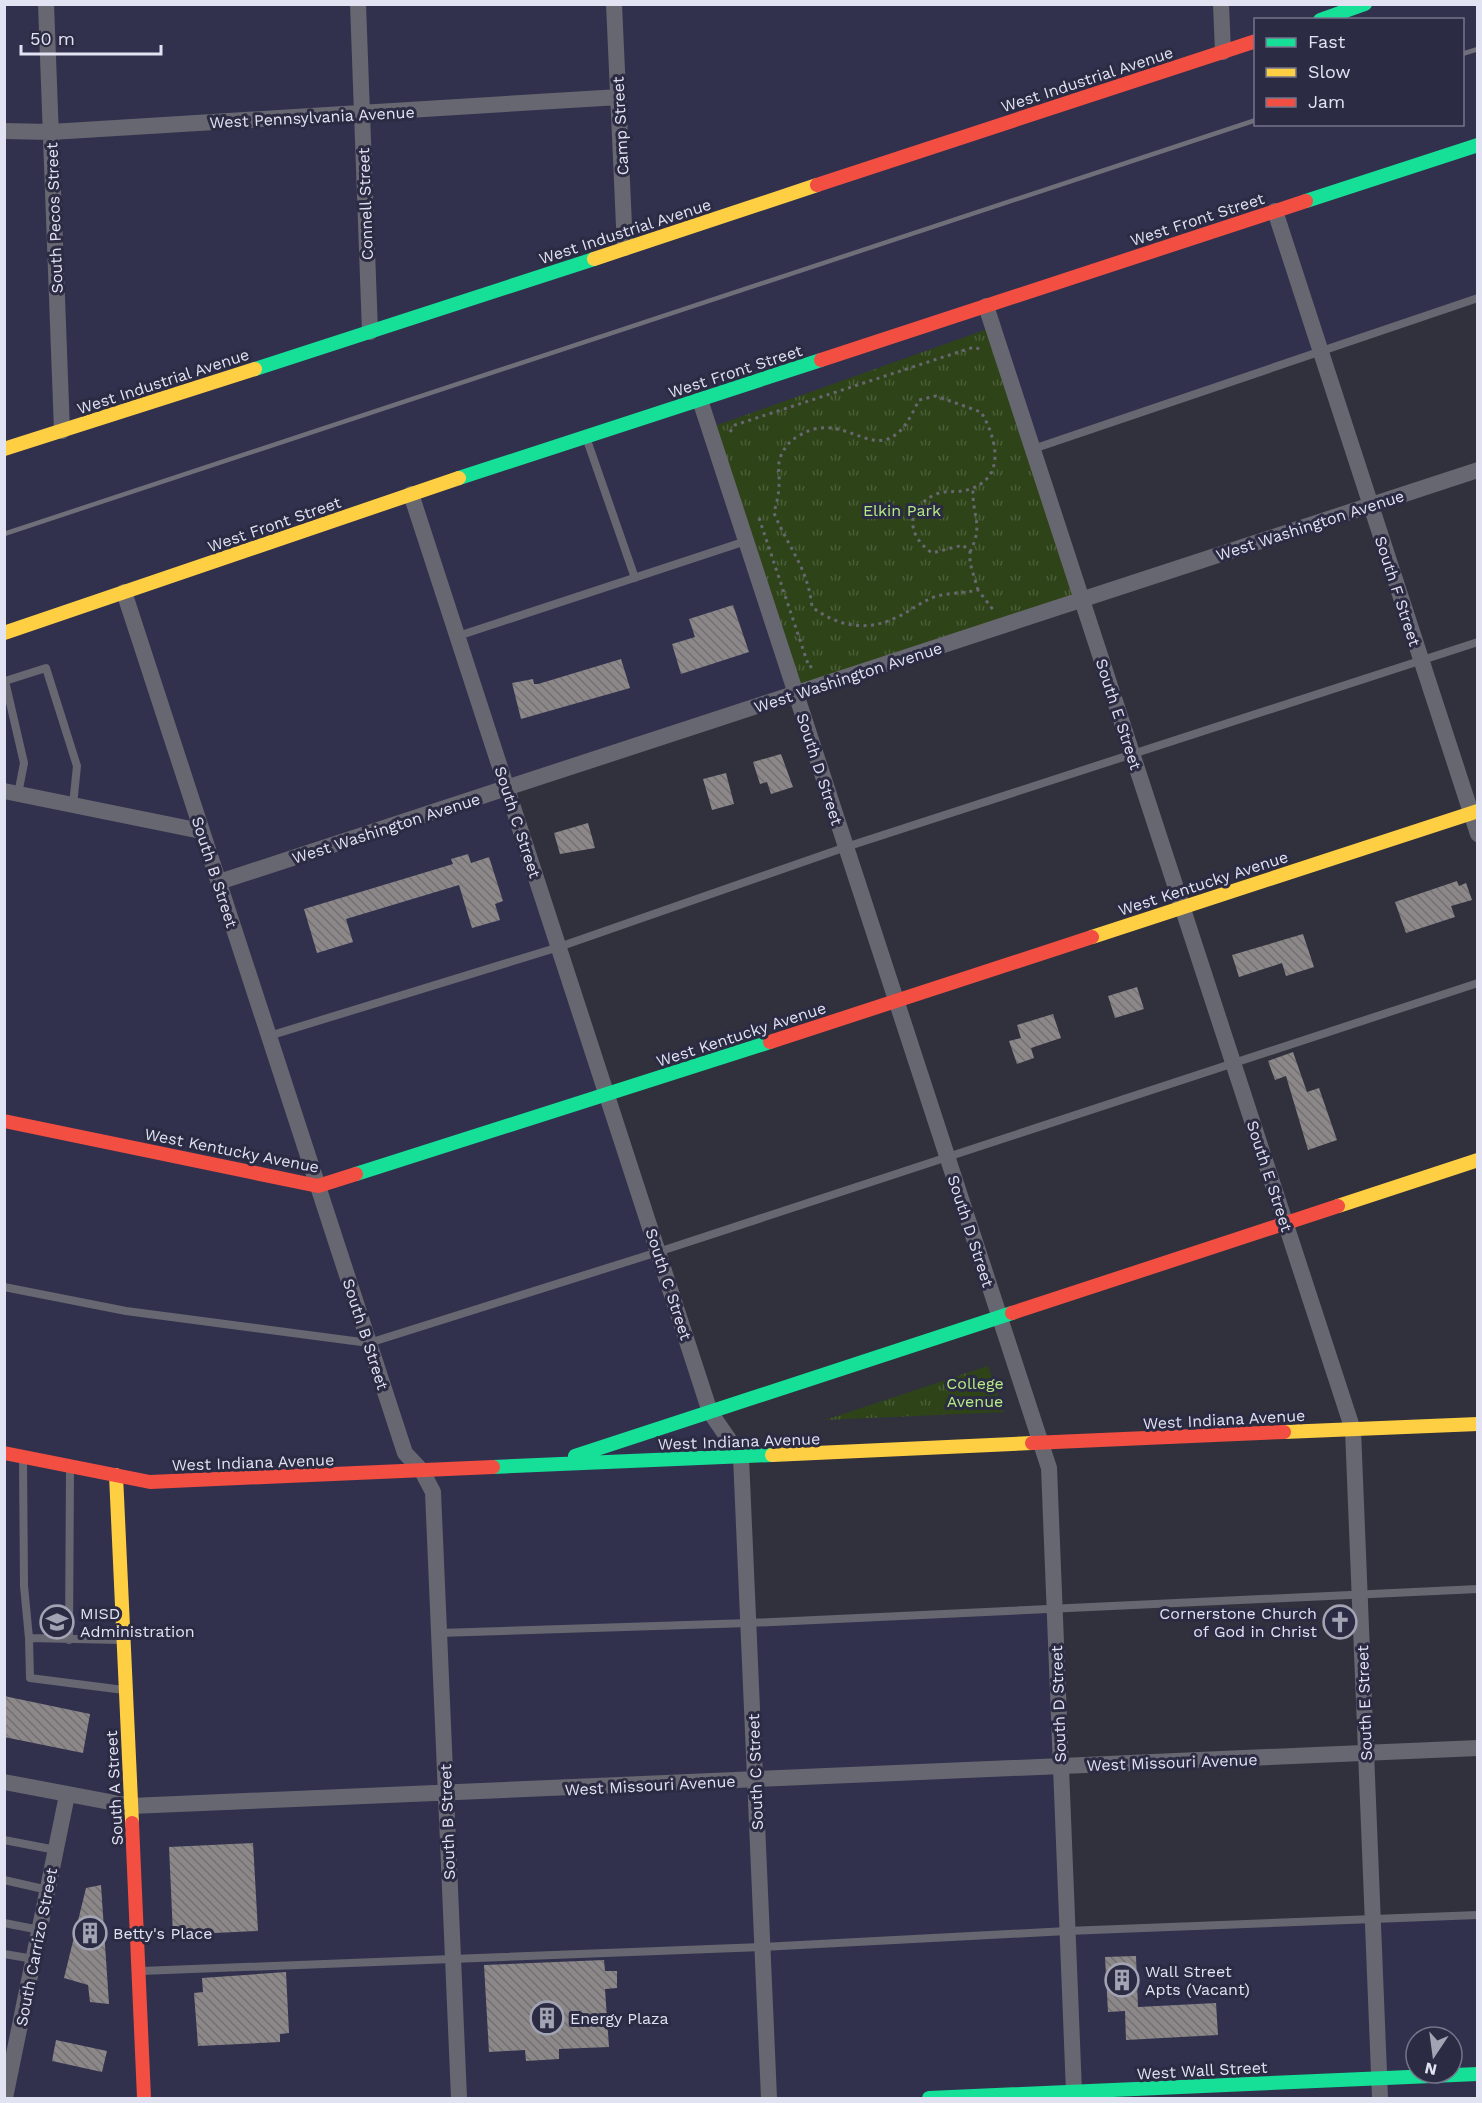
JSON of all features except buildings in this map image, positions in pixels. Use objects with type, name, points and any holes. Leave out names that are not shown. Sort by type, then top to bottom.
[{"type":"street","name":"South Pecos Street","points":[[46,4],[62,431]]},
{"type":"street","name":"Connell Street","points":[[358,4],[370,332]]},
{"type":"street","name":"Camp Street","points":[[614,4],[625,248]]},
{"type":"street","points":[[1221,4],[1223,52]]},
{"type":"street","points":[[1326,18],[1365,4]]},
{"type":"street","name":"West Industrial Avenue","points":[[4,449],[370,332],[1254,42]]},
{"type":"street","name":"West Pennsylvania Avenue","points":[[4,131],[51,132],[362,115],[619,97]]},
{"type":"street","name":"West Front Street","points":[[4,633],[411,494],[1478,145]]},
{"type":"street","name":"South F Street","points":[[1275,211],[1421,661],[1474,812],[1478,834]]},
{"type":"street","name":"South E Street","points":[[986,306],[1353,1430],[1380,2098]]},
{"type":"street","name":"South D Street","points":[[700,400],[1049,1468],[1075,2095]]},
{"type":"street","name":"West Washington Avenue","points":[[219,882],[1478,470]]},
{"type":"street","name":"South C Street","points":[[411,494],[710,1412],[741,1457],[769,2098]]},
{"type":"street","name":"South B Street","points":[[124,592],[405,1454],[422,1471],[433,1492],[459,2098]]},
{"type":"street","points":[[11,792],[201,831]]},
{"type":"street","name":"West Kentucky Avenue","points":[[4,1121],[318,1186],[608,1095],[1474,812]]},
{"type":"street","points":[[547,1466],[1478,1160]]},
{"type":"street","name":"West Indiana Avenue","points":[[4,1453],[150,1482],[1478,1424]]},
{"type":"street","name":"South A Street","points":[[117,1475],[144,2098]]},
{"type":"street","name":"West Missouri Avenue","points":[[4,1782],[131,1806],[1478,1748]]},
{"type":"street","name":"South Carrizo Street","points":[[6,2098],[8,2067],[34,1959],[67,1795]]},
{"type":"street","name":"West Wall Street","points":[[929,2098],[1075,2095],[1478,2074]]},
{"type":"lane","points":[[1033,449],[1478,298]]},
{"type":"lane","points":[[586,437],[635,578]]},
{"type":"lane","points":[[458,636],[746,541]]},
{"type":"lane","points":[[269,1036],[559,947],[846,847],[1478,642]]},
{"type":"lane","points":[[11,792],[24,763],[5,681],[46,668],[77,766],[73,805]]},
{"type":"lane","points":[[4,1287],[126,1311],[369,1343],[658,1252],[1478,983]]},
{"type":"lane","points":[[23,1457],[24,1586],[30,1638],[30,1678],[126,1690]]},
{"type":"lane","points":[[69,1640],[70,1466]]},
{"type":"lane","points":[[439,1633],[749,1623],[1478,1589]]},
{"type":"lane","points":[[30,1638],[124,1640]]},
{"type":"lane","points":[[4,1840],[56,1850]]},
{"type":"lane","points":[[4,1880],[48,1890]]},
{"type":"lane","points":[[138,1971],[762,1947],[1068,1931],[1478,1915]]},
{"type":"lane","points":[[4,1923],[40,1930]]},
{"type":"lane","points":[[4,1954],[34,1959]]},
{"type":"path","points":[[733,441],[729,430],[735,425],[974,346],[985,351]]},
{"type":"path","points":[[970,552],[963,545],[932,553],[918,541],[912,530],[914,516],[921,504],[948,490],[973,489],[987,478],[997,457],[993,432],[981,412],[936,396],[919,400],[908,420],[894,437],[882,441],[867,439],[844,429],[822,426],[808,430],[788,442],[779,461],[779,486],[774,513],[810,585],[812,607],[829,620],[844,625],[869,626],[895,618],[916,605],[938,596],[978,590]]},
{"type":"path","points":[[973,489],[973,504],[979,531],[970,552],[970,563],[978,590],[993,610],[1000,627]]},
{"type":"path","points":[[756,509],[809,667],[820,666]]},
{"type":"path","points":[[982,614],[1004,606]]},
{"type":"shaded area","points":[[5,5],[1477,5],[1477,299],[780,528],[794,694],[507,788],[726,1460],[741,1460],[748,1619],[1056,1606],[1069,1930],[1477,1912],[1477,2098],[5,2098]]},
{"type":"green space","name":"Elkin Park","points":[[993,327],[1082,600],[795,694],[709,428]]},
{"type":"green space","name":"College Avenue","points":[[988,1366],[1004,1412],[825,1420]]},
{"type":"railway","points":[[1464,53],[1478,49]]},
{"type":"railway","points":[[4,534],[1254,121]]},
{"type":"traffic: fast","points":[[1326,18],[1365,4]]},
{"type":"traffic: fast","points":[[1306,201],[1478,145]]},
{"type":"traffic: fast","points":[[255,369],[594,259]]},
{"type":"traffic: fast","points":[[459,478],[821,360]]},
{"type":"traffic: fast","points":[[356,1174],[770,1042]]},
{"type":"traffic: fast","points":[[575,1456],[1012,1313]]},
{"type":"traffic: fast","points":[[493,1467],[772,1455]]},
{"type":"traffic: fast","points":[[929,2098],[1478,2074]]},
{"type":"traffic: slow","points":[[594,259],[817,185]]},
{"type":"traffic: slow","points":[[4,449],[255,369]]},
{"type":"traffic: slow","points":[[4,633],[459,478]]},
{"type":"traffic: slow","points":[[1092,937],[1478,811]]},
{"type":"traffic: slow","points":[[1338,1206],[1478,1160]]},
{"type":"traffic: slow","points":[[1284,1432],[1478,1424]]},
{"type":"traffic: slow","points":[[772,1455],[1032,1443]]},
{"type":"traffic: slow","points":[[116,1475],[132,1823]]},
{"type":"traffic: jam","points":[[817,185],[1254,42]]},
{"type":"traffic: jam","points":[[821,360],[1306,201]]},
{"type":"traffic: jam","points":[[770,1042],[1092,937]]},
{"type":"traffic: jam","points":[[4,1121],[318,1186],[356,1174]]},
{"type":"traffic: jam","points":[[1012,1313],[1338,1206]]},
{"type":"traffic: jam","points":[[1032,1443],[1284,1432]]},
{"type":"traffic: jam","points":[[4,1453],[150,1482],[493,1467]]},
{"type":"traffic: jam","points":[[132,1823],[144,2098]]},
{"type":"place","name":"MISD Administration","points":[[57,1622]]},
{"type":"place","name":"Cornerstone Church of God in Christ","points":[[1340,1622]]},
{"type":"place","name":"Betty's Place","points":[[90,1933]]},
{"type":"place","name":"Wall Street Apts (Vacant)","points":[[1122,1980]]},
{"type":"place","name":"Energy Plaza","points":[[547,2018]]}]
